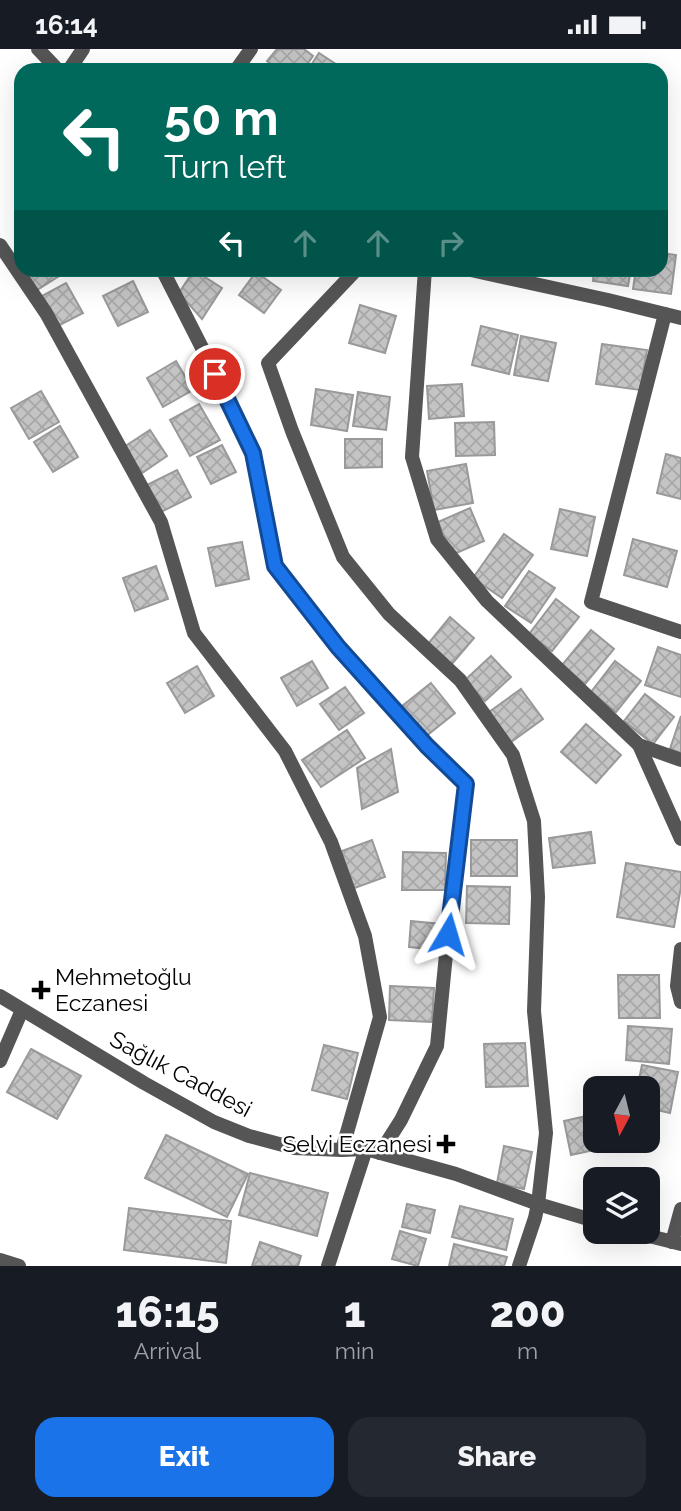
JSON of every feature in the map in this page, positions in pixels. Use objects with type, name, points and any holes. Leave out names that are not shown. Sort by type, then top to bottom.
[{"type":"street","points":[[38,49],[51,63]]},
{"type":"street","points":[[0,245],[14,266]]},
{"type":"street","points":[[22,277],[46,313],[161,522],[194,633],[285,751],[331,842],[365,936],[380,1017],[342,1150]]},
{"type":"street","points":[[166,277],[253,453],[275,566],[338,647],[427,746],[466,784],[438,1046],[401,1120],[373,1151],[328,1266]]},
{"type":"street","points":[[349,277],[268,363],[292,432],[343,557],[389,614],[460,680],[513,755],[534,821],[538,897],[534,1011],[546,1133],[538,1204],[520,1266]]},
{"type":"street","points":[[424,277],[412,457],[437,539],[487,601],[639,745],[681,839]]},
{"type":"street","points":[[504,277],[681,319]]},
{"type":"street","points":[[665,314],[592,602],[681,632]]},
{"type":"street","points":[[639,745],[681,760]]},
{"type":"street","points":[[681,949],[677,986],[681,1002]]},
{"type":"street","name":"Sağlık Caddesi","points":[[0,996],[144,1083],[214,1122],[249,1136],[293,1148],[373,1151],[456,1174],[583,1217]]},
{"type":"street","points":[[0,1061],[22,1010]]},
{"type":"street","points":[[676,1243],[681,1209]]},
{"type":"street","points":[[0,1260],[19,1266]]},
{"type":"building","points":[[277,49],[304,49],[313,56],[308,63],[267,61]]},
{"type":"building","points":[[319,53],[334,63],[313,63]]},
{"type":"building","points":[[668,254],[676,255],[671,294],[633,289],[635,277],[668,277]]},
{"type":"building","points":[[29,277],[58,277],[37,290]]},
{"type":"building","points":[[189,277],[205,277],[222,288],[202,319],[179,293]]},
{"type":"building","points":[[252,277],[263,277],[281,290],[264,313],[239,295]]},
{"type":"building","points":[[593,277],[630,277],[628,286],[593,281]]},
{"type":"building","points":[[133,281],[148,312],[118,326],[103,296]]},
{"type":"building","points":[[66,283],[83,313],[58,326],[42,296]]},
{"type":"building","points":[[360,305],[396,316],[385,353],[349,343]]},
{"type":"building","points":[[481,326],[518,335],[509,374],[472,365]]},
{"type":"building","points":[[521,336],[556,343],[548,381],[514,375]]},
{"type":"building","points":[[602,344],[647,350],[640,390],[596,384]]},
{"type":"building","points":[[176,361],[193,390],[163,407],[147,378]]},
{"type":"building","points":[[462,384],[464,416],[429,419],[427,386]]},
{"type":"building","points":[[316,389],[353,395],[347,431],[311,425]]},
{"type":"building","points":[[41,391],[59,422],[29,439],[11,408]]},
{"type":"building","points":[[358,392],[390,397],[386,430],[353,426]]},
{"type":"building","points":[[199,404],[220,440],[190,456],[170,420]]},
{"type":"building","points":[[494,422],[495,455],[456,456],[455,423]]},
{"type":"building","points":[[60,426],[78,457],[53,472],[34,442]]},
{"type":"building","points":[[150,430],[167,456],[142,473],[124,447]]},
{"type":"building","points":[[345,439],[382,439],[382,467],[345,468]]},
{"type":"building","points":[[222,445],[236,472],[211,484],[197,457]]},
{"type":"building","points":[[666,454],[681,458],[681,499],[657,493]]},
{"type":"building","points":[[466,464],[473,503],[434,510],[427,471]]},
{"type":"building","points":[[177,470],[191,497],[161,512],[147,485]]},
{"type":"building","points":[[470,508],[484,541],[452,555],[438,522]]},
{"type":"building","points":[[560,509],[595,517],[587,556],[551,549]]},
{"type":"building","points":[[504,534],[533,555],[502,598],[473,578]]},
{"type":"building","points":[[633,539],[677,551],[667,587],[624,575]]},
{"type":"building","points":[[242,542],[249,579],[216,586],[208,548]]},
{"type":"building","points":[[156,566],[168,599],[135,611],[123,578]]},
{"type":"building","points":[[529,571],[555,588],[531,623],[505,606]]},
{"type":"building","points":[[556,599],[579,617],[552,651],[529,634]]},
{"type":"building","points":[[450,617],[474,638],[451,665],[427,645]]},
{"type":"building","points":[[591,630],[614,649],[585,684],[562,665]]},
{"type":"building","points":[[658,647],[681,655],[681,697],[645,685]]},
{"type":"building","points":[[491,656],[511,677],[485,701],[465,680]]},
{"type":"building","points":[[312,661],[328,688],[297,706],[281,678]]},
{"type":"building","points":[[615,661],[641,681],[616,712],[591,692]]},
{"type":"building","points":[[197,666],[214,696],[185,713],[167,683]]},
{"type":"building","points":[[431,683],[455,713],[425,737],[401,707]]},
{"type":"building","points":[[345,687],[364,713],[339,730],[320,704]]},
{"type":"building","points":[[521,689],[543,719],[511,742],[489,712]]},
{"type":"building","points":[[645,694],[674,717],[653,744],[624,721]]},
{"type":"building","points":[[681,716],[681,753],[670,749]]},
{"type":"building","points":[[586,724],[621,755],[596,783],[561,752]]},
{"type":"building","points":[[347,730],[365,758],[321,787],[302,760]]},
{"type":"building","points":[[391,749],[398,792],[362,809],[357,768]]},
{"type":"building","points":[[591,832],[595,863],[553,868],[549,838]]},
{"type":"building","points":[[372,840],[385,877],[352,889],[339,852]]},
{"type":"building","points":[[471,840],[517,840],[517,876],[471,876]]},
{"type":"building","points":[[403,852],[446,853],[445,890],[402,890]]},
{"type":"building","points":[[626,863],[681,872],[674,927],[617,917]]},
{"type":"building","points":[[467,886],[510,887],[509,924],[466,923]]},
{"type":"building","points":[[411,921],[441,924],[439,950],[409,947]]},
{"type":"building","points":[[618,975],[659,975],[660,1018],[619,1018]]},
{"type":"building","points":[[390,986],[434,988],[432,1022],[389,1020]]},
{"type":"building","points":[[628,1026],[672,1029],[669,1064],[626,1060]]},
{"type":"building","points":[[525,1043],[528,1086],[486,1087],[484,1044]]},
{"type":"building","points":[[324,1045],[358,1053],[347,1099],[312,1090]]},
{"type":"building","points":[[31,1049],[81,1076],[57,1119],[7,1092]]},
{"type":"building","points":[[642,1065],[678,1072],[670,1113],[660,1111],[660,1076],[640,1076]]},
{"type":"building","points":[[583,1117],[583,1152],[571,1155],[564,1121]]},
{"type":"building","points":[[166,1135],[248,1174],[227,1217],[145,1178]]},
{"type":"building","points":[[504,1146],[532,1152],[524,1189],[497,1183]]},
{"type":"building","points":[[250,1173],[328,1193],[317,1236],[239,1215]]},
{"type":"building","points":[[407,1204],[435,1210],[430,1233],[402,1227]]},
{"type":"building","points":[[460,1206],[513,1219],[506,1250],[452,1237]]},
{"type":"building","points":[[129,1208],[231,1221],[226,1263],[124,1250]]},
{"type":"building","points":[[400,1231],[426,1239],[418,1266],[392,1259]]},
{"type":"building","points":[[260,1242],[301,1256],[298,1266],[252,1266]]},
{"type":"building","points":[[454,1244],[507,1257],[504,1266],[449,1266]]},
{"type":"place","name":"Mehmetoğlu Eczanesi","points":[[41,990]]},
{"type":"place","name":"Selvi Eczanesi","points":[[446,1144]]},
{"type":"route","points":[[215,374],[253,453],[275,566],[338,647],[427,746],[466,784],[448,934]]}]
